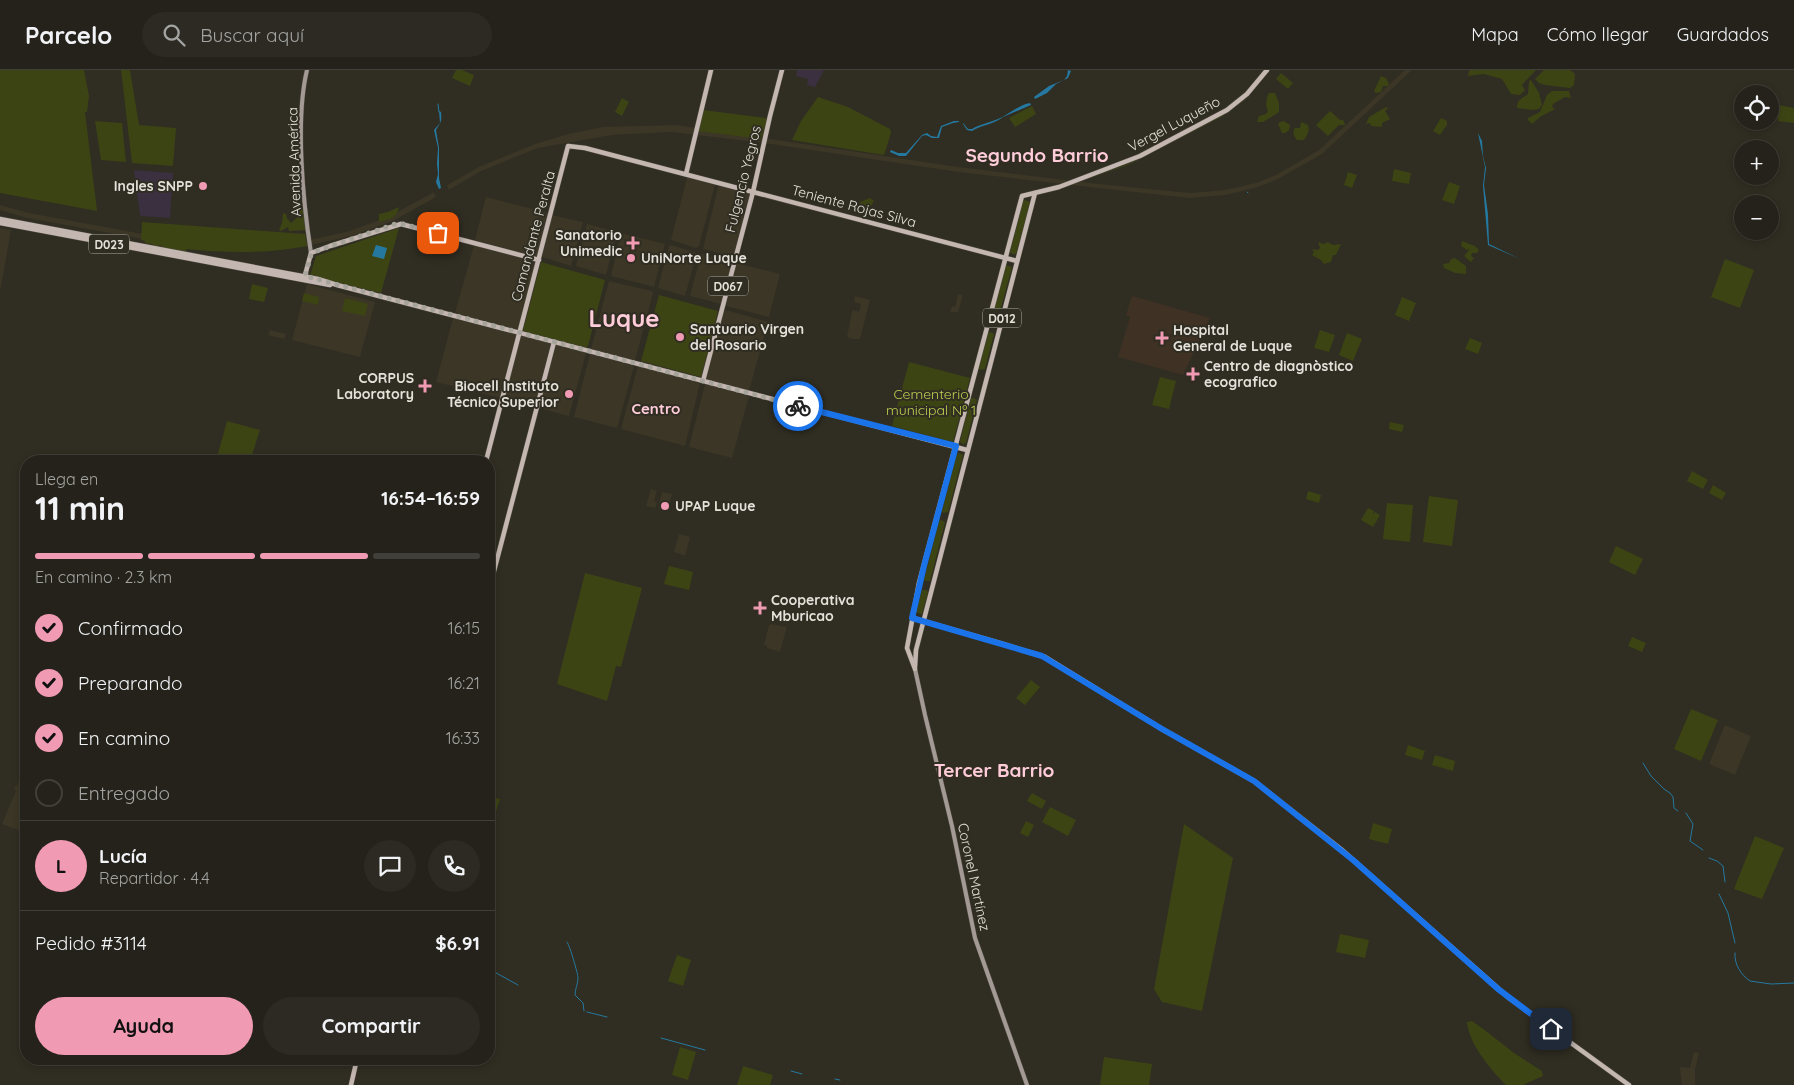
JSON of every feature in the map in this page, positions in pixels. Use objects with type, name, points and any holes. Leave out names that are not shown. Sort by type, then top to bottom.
[{"type":"main road","name":"Avenida América","points":[[307,70],[303,98],[302,134],[303,174],[311,253]]},
{"type":"main road","points":[[686,174],[711,70]]},
{"type":"main road","name":"Fulgencio Yegros","points":[[703,381],[753,192],[782,70]]},
{"type":"main road","name":"Vergel Luqueño","points":[[1005,258],[1022,196],[1059,187],[1124,163],[1209,120],[1227,110],[1241,99],[1267,70]]},
{"type":"main road","name":"Teniente Rojas Silva","points":[[568,146],[585,148],[1017,261]]},
{"type":"main road","name":"Comandante Peralta","points":[[488,455],[568,146]]},
{"type":"main road","name":"D012","points":[[915,668],[916,650],[1035,193]]},
{"type":"main road","name":"D023","points":[[0,218],[337,285],[967,450]]},
{"type":"main road","name":"D023","points":[[0,223],[304,278]]},
{"type":"main road","points":[[304,278],[311,253],[401,224],[539,260]]},
{"type":"main road","name":"D012","points":[[915,668],[907,648],[912,618],[1005,258]]},
{"type":"main road","points":[[495,567],[554,342]]},
{"type":"main road","points":[[912,618],[1045,657],[1162,729],[1254,781],[1348,855],[1509,998],[1630,1085]]},
{"type":"main road","name":"Coronel Martínez","points":[[915,668],[952,826],[975,938],[1028,1085]]},
{"type":"main road","points":[[350,1085],[355,1065]]},
{"type":"shaded area","points":[[797,70],[824,70],[815,87],[807,85],[808,79],[796,76]]},
{"type":"shaded area","points":[[1405,70],[1412,70],[1322,154],[1278,179],[1258,187],[1226,195],[1189,198],[1089,187],[958,172],[764,143],[671,132],[612,135],[538,148],[481,171],[449,190],[447,185],[479,167],[535,144],[568,134],[603,127],[676,125],[958,167],[1089,183],[1190,193],[1225,190],[1256,183],[1276,175],[1319,150]]},
{"type":"shaded area","points":[[134,170],[173,173],[170,218],[140,216]]},
{"type":"shaded area","points":[[687,178],[715,185],[699,246],[696,248],[671,240]]},
{"type":"shaded area","points":[[721,185],[750,194],[733,257],[703,249],[718,187]]},
{"type":"shaded area","points":[[434,192],[436,197],[393,221],[351,236],[306,246],[270,250],[192,248],[27,218],[0,210],[0,205],[29,213],[192,243],[305,241],[350,231],[390,216]]},
{"type":"shaded area","points":[[486,197],[548,213],[537,257],[475,240]]},
{"type":"shaded area","points":[[552,215],[583,222],[571,266],[542,257]]},
{"type":"shaded area","points":[[587,224],[617,232],[606,275],[576,266]]},
{"type":"shaded area","points":[[0,228],[11,230],[1,287],[0,287]]},
{"type":"shaded area","points":[[621,233],[665,244],[654,287],[611,276]]},
{"type":"shaded area","points":[[474,245],[536,262],[518,330],[455,313]]},
{"type":"shaded area","points":[[669,246],[697,253],[685,296],[658,288]]},
{"type":"shaded area","points":[[701,254],[732,262],[721,304],[690,296]]},
{"type":"shaded area","points":[[736,263],[780,274],[769,317],[726,306]]},
{"type":"shaded area","points":[[609,281],[652,291],[653,293],[635,361],[591,349]]},
{"type":"shaded area","points":[[307,284],[375,302],[360,357],[292,340]]},
{"type":"shaded area","points":[[958,294],[963,295],[958,312],[950,312],[952,306],[955,307]]},
{"type":"shaded area","points":[[855,296],[870,300],[860,339],[847,337],[852,311],[859,312],[861,304],[854,302]]},
{"type":"shaded area","name":"Hospital General de Luque","points":[[1132,296],[1210,318],[1183,375],[1118,357],[1130,317],[1126,315]]},
{"type":"shaded area","points":[[726,310],[768,322],[749,391],[706,379],[723,312]]},
{"type":"shaded area","points":[[453,318],[517,335],[501,398],[436,382]]},
{"type":"shaded area","points":[[270,330],[286,334],[285,338],[268,335]]},
{"type":"shaded area","points":[[521,336],[551,343],[535,407],[504,398]]},
{"type":"shaded area","points":[[556,345],[586,353],[569,416],[539,408]]},
{"type":"shaded area","points":[[590,354],[634,366],[617,428],[574,417]]},
{"type":"shaded area","points":[[638,366],[700,383],[685,446],[621,429]]},
{"type":"shaded area","points":[[705,384],[749,396],[732,458],[689,447]]},
{"type":"shaded area","points":[[651,489],[657,491],[654,501],[657,502],[655,508],[646,506]]},
{"type":"shaded area","points":[[662,492],[672,494],[668,510],[658,508]]},
{"type":"shaded area","points":[[679,534],[690,537],[685,556],[674,552]]},
{"type":"shaded area","points":[[769,625],[787,627],[780,652],[767,648],[764,645]]},
{"type":"shaded area","points":[[1725,725],[1751,736],[1735,775],[1709,764]]},
{"type":"shaded area","points":[[20,778],[20,831],[2,824],[16,791],[14,790],[15,786],[17,786]]},
{"type":"shaded area","points":[[1694,1052],[1699,1053],[1695,1069],[1695,1085],[1682,1085],[1680,1067],[1690,1068]]},
{"type":"green space","points":[[0,70],[84,70],[89,96],[87,112],[85,112],[97,211],[0,193]]},
{"type":"green space","points":[[121,70],[130,70],[139,125],[176,128],[173,166],[132,163]]},
{"type":"green space","points":[[456,70],[462,70],[474,75],[470,86],[452,78]]},
{"type":"green space","points":[[1271,70],[1246,99],[1223,116],[1128,165],[1079,182],[1128,164],[1223,115],[1245,99]]},
{"type":"green space","points":[[1471,70],[1536,70],[1522,85],[1525,90],[1520,95],[1511,94],[1502,79],[1484,74],[1468,76]]},
{"type":"green space","points":[[1544,70],[1570,70],[1575,74],[1574,85],[1570,88],[1539,83],[1535,79]]},
{"type":"green space","points":[[1281,73],[1293,83],[1288,89],[1276,79]]},
{"type":"green space","points":[[1381,76],[1386,78],[1389,84],[1388,86],[1383,86],[1381,92],[1376,93],[1374,91]]},
{"type":"green space","points":[[1531,80],[1539,93],[1542,105],[1539,109],[1533,110],[1517,108],[1519,101],[1528,94],[1529,81]]},
{"type":"green space","points":[[1552,91],[1569,91],[1571,98],[1565,97],[1553,104],[1552,107],[1555,109],[1532,124],[1528,118],[1540,112],[1547,95]]},
{"type":"green space","points":[[1269,93],[1275,93],[1279,103],[1279,112],[1263,122],[1257,122],[1259,116],[1266,114],[1268,111],[1266,102]]},
{"type":"green space","points":[[818,97],[848,107],[890,129],[891,133],[884,155],[792,140],[801,121]]},
{"type":"green space","points":[[622,98],[629,102],[622,116],[615,112]]},
{"type":"green space","points":[[1779,105],[1794,108],[1794,123],[1779,121]]},
{"type":"green space","points":[[1032,106],[1036,114],[1015,127],[1009,118]]},
{"type":"green space","points":[[1386,107],[1388,108],[1385,111],[1390,119],[1382,123],[1382,127],[1371,126],[1370,123],[1366,124],[1369,117]]},
{"type":"green space","points":[[703,110],[766,118],[762,137],[761,139],[698,131]]},
{"type":"green space","points":[[1330,111],[1340,120],[1343,120],[1345,125],[1339,125],[1328,136],[1316,125]]},
{"type":"green space","points":[[1441,118],[1447,121],[1447,125],[1440,135],[1433,131]]},
{"type":"green space","points":[[95,121],[122,123],[126,162],[101,160]]},
{"type":"green space","points":[[1284,121],[1290,125],[1289,130],[1282,133],[1278,124]]},
{"type":"green space","points":[[1301,122],[1309,127],[1304,140],[1297,140],[1294,136],[1294,131],[1295,128],[1300,128]]},
{"type":"green space","points":[[1394,169],[1411,173],[1409,184],[1392,181]]},
{"type":"green space","points":[[1348,172],[1357,175],[1352,188],[1344,185]]},
{"type":"green space","points":[[1449,182],[1460,186],[1454,204],[1442,200]]},
{"type":"green space","points":[[870,198],[874,201],[871,206],[864,208],[859,206],[860,202]]},
{"type":"green space","points":[[1023,201],[1030,202],[1016,254],[1012,254],[1010,252]]},
{"type":"green space","points":[[302,207],[308,212],[306,230],[289,231],[288,227],[281,231],[279,230],[283,213],[286,214],[291,223],[300,215],[299,211]]},
{"type":"green space","points":[[399,207],[394,216],[379,222],[379,214]]},
{"type":"green space","points":[[142,222],[305,234],[307,246],[262,252],[186,249],[187,252],[176,252],[160,245],[157,247],[145,243],[145,241],[141,240]]},
{"type":"green space","points":[[399,228],[381,293],[310,276],[316,256]]},
{"type":"green space","points":[[1462,241],[1475,246],[1479,250],[1477,253],[1472,253],[1471,256],[1474,258],[1471,262],[1464,256],[1470,249],[1467,250],[1461,246]]},
{"type":"green space","points":[[1318,242],[1324,244],[1328,242],[1333,245],[1341,244],[1336,255],[1333,255],[1331,262],[1324,264],[1312,255],[1314,252],[1312,249],[1318,250],[1320,248]]},
{"type":"green space","points":[[1455,258],[1466,266],[1466,274],[1455,273],[1444,268],[1443,264],[1449,263],[1451,259]]},
{"type":"green space","points":[[1725,259],[1754,270],[1740,308],[1711,297]]},
{"type":"green space","points":[[541,262],[605,280],[586,348],[523,331]]},
{"type":"green space","points":[[1006,265],[1012,267],[997,322],[993,322],[991,321]]},
{"type":"green space","points":[[252,284],[268,288],[264,302],[249,299]]},
{"type":"green space","points":[[304,293],[319,297],[318,305],[302,301]]},
{"type":"green space","points":[[659,295],[718,311],[701,377],[641,361]]},
{"type":"green space","points":[[1402,297],[1416,303],[1409,321],[1395,315]]},
{"type":"green space","points":[[345,298],[368,304],[365,316],[342,311]]},
{"type":"green space","points":[[1320,330],[1335,335],[1329,352],[1314,348]]},
{"type":"green space","points":[[988,333],[994,334],[985,369],[980,370]]},
{"type":"green space","points":[[1347,333],[1362,339],[1353,361],[1339,355]]},
{"type":"green space","points":[[1470,338],[1482,343],[1478,354],[1465,349]]},
{"type":"green space","name":"Cementerio municipal Nº 1","points":[[909,362],[970,378],[953,442],[892,426]]},
{"type":"green space","points":[[1160,377],[1176,381],[1169,409],[1152,405]]},
{"type":"green space","points":[[971,398],[977,400],[966,443],[963,444],[960,442]]},
{"type":"green space","points":[[227,421],[260,430],[252,455],[218,455]]},
{"type":"green space","points":[[1390,422],[1404,425],[1402,432],[1389,429]]},
{"type":"green space","points":[[957,454],[963,455],[948,512],[943,513]]},
{"type":"green space","points":[[1692,471],[1708,480],[1703,489],[1687,481]]},
{"type":"green space","points":[[1713,485],[1726,493],[1722,500],[1709,493]]},
{"type":"green space","points":[[1308,491],[1321,495],[1319,503],[1306,499]]},
{"type":"green space","points":[[1429,496],[1458,500],[1452,546],[1423,542]]},
{"type":"green space","points":[[1387,503],[1413,505],[1410,542],[1383,539]]},
{"type":"green space","points":[[1368,508],[1374,511],[1373,515],[1375,512],[1380,515],[1373,527],[1361,520]]},
{"type":"green space","points":[[939,521],[945,522],[930,581],[926,581],[924,580]]},
{"type":"green space","points":[[1616,546],[1643,559],[1635,575],[1609,562]]},
{"type":"green space","points":[[669,566],[693,572],[689,590],[664,584]]},
{"type":"green space","points":[[585,573],[642,588],[621,667],[616,666],[607,701],[557,684]]},
{"type":"green space","points":[[922,590],[928,592],[922,614],[920,614],[916,612]]},
{"type":"green space","points":[[1632,637],[1646,643],[1642,652],[1628,646]]},
{"type":"green space","points":[[1031,680],[1040,687],[1025,705],[1016,698]]},
{"type":"green space","points":[[1691,709],[1718,720],[1701,761],[1674,749]]},
{"type":"green space","points":[[1408,745],[1425,751],[1422,760],[1405,755]]},
{"type":"green space","points":[[1435,755],[1455,761],[1453,771],[1432,765]]},
{"type":"green space","points":[[1032,793],[1046,801],[1042,809],[1027,801]]},
{"type":"green space","points":[[495,798],[500,799],[495,814]]},
{"type":"green space","points":[[1050,807],[1076,820],[1068,836],[1042,822]]},
{"type":"green space","points":[[1026,821],[1034,825],[1028,837],[1020,833]]},
{"type":"green space","points":[[1373,823],[1392,829],[1388,844],[1369,839]]},
{"type":"green space","points":[[1184,824],[1233,858],[1202,1011],[1162,1002],[1154,989]]},
{"type":"green space","points":[[1755,836],[1784,848],[1762,899],[1734,889]]},
{"type":"green space","points":[[1340,934],[1369,940],[1365,958],[1336,952]]},
{"type":"green space","points":[[677,955],[691,960],[683,986],[668,981]]},
{"type":"green space","points":[[1472,1021],[1514,1053],[1542,1071],[1543,1076],[1523,1085],[1506,1085],[1493,1072],[1476,1047],[1467,1022]]},
{"type":"green space","points":[[680,1047],[696,1052],[688,1080],[672,1075]]},
{"type":"green space","points":[[1104,1057],[1152,1064],[1149,1085],[1100,1085]]},
{"type":"green space","points":[[743,1066],[773,1075],[770,1085],[737,1085]]},
{"type":"water","points":[[1068,70],[1071,71],[1068,78],[1064,80]]},
{"type":"water","points":[[1064,80],[1056,84],[1047,93],[1035,99],[1034,97],[1049,86]]},
{"type":"water","points":[[1030,103],[1031,105],[972,131],[967,130],[963,124],[968,129],[972,129],[998,119],[1022,105]]},
{"type":"water","points":[[954,121],[959,122],[942,127],[939,138],[922,136],[906,156],[899,156],[890,152],[891,150],[898,153],[906,153],[922,135],[927,133],[937,137],[941,126]]},
{"type":"water","points":[[440,123],[436,130],[439,148],[441,188],[439,189],[436,182],[438,174],[438,148],[434,130]]},
{"type":"water","points":[[1478,133],[1482,141],[1486,168],[1484,185],[1488,214],[1489,244],[1520,259],[1488,245],[1483,186],[1485,167]]},
{"type":"water","points":[[376,245],[387,248],[384,259],[372,256]]},
{"type":"waterway","points":[[438,104],[439,112]]},
{"type":"waterway","points":[[1643,763],[1651,776],[1673,797],[1674,808],[1678,811]]},
{"type":"waterway","points":[[1686,813],[1693,824],[1690,841],[1703,850]]},
{"type":"waterway","points":[[1709,858],[1723,866],[1725,882]]},
{"type":"waterway","points":[[1719,894],[1728,913],[1735,943]]},
{"type":"waterway","points":[[567,942],[578,975],[575,995],[583,1003],[584,1011]]},
{"type":"waterway","points":[[1735,953],[1739,969],[1750,981],[1771,984],[1794,983]]},
{"type":"waterway","points":[[495,972],[518,985]]},
{"type":"waterway","points":[[587,1012],[607,1017]]},
{"type":"waterway","points":[[661,1038],[705,1050]]},
{"type":"waterway","points":[[791,1071],[802,1074]]},
{"type":"waterway","points":[[835,1079],[840,1080]]},
{"type":"way so far","points":[[438,233],[403,224],[395,224],[311,253],[305,276],[798,406]]},
{"type":"place","name":"Ingles SNPP","points":[[203,186]]},
{"type":"place","name":"Sanatorio Unimedic","points":[[633,243]]},
{"type":"place","name":"UniNorte Luque","points":[[631,258]]},
{"type":"place","name":"Santuario Virgen del Rosario","points":[[680,337]]},
{"type":"place","name":"Hospital General de Luque","points":[[1162,338]]},
{"type":"place","name":"Centro de diagnòstico ecografico","points":[[1193,374]]},
{"type":"place","name":"CORPUS Laboratory","points":[[425,386]]},
{"type":"place","name":"Biocell Instituto Técnico Superior","points":[[569,394]]},
{"type":"place","name":"UPAP Luque","points":[[665,506]]},
{"type":"place","name":"Cooperativa Mburicao","points":[[760,608]]},
{"type":"district","name":"Segundo Barrio","points":[[1037,155]]},
{"type":"district","name":"Luque","points":[[624,318]]},
{"type":"district","name":"Centro","points":[[656,408]]},
{"type":"district","name":"Tercer Barrio","points":[[994,770]]},
{"type":"route","points":[[798,406],[956,446],[919,583],[912,618],[1042,656],[1184,742],[1200,749],[1254,781],[1353,860],[1487,980],[1551,1029]]}]
